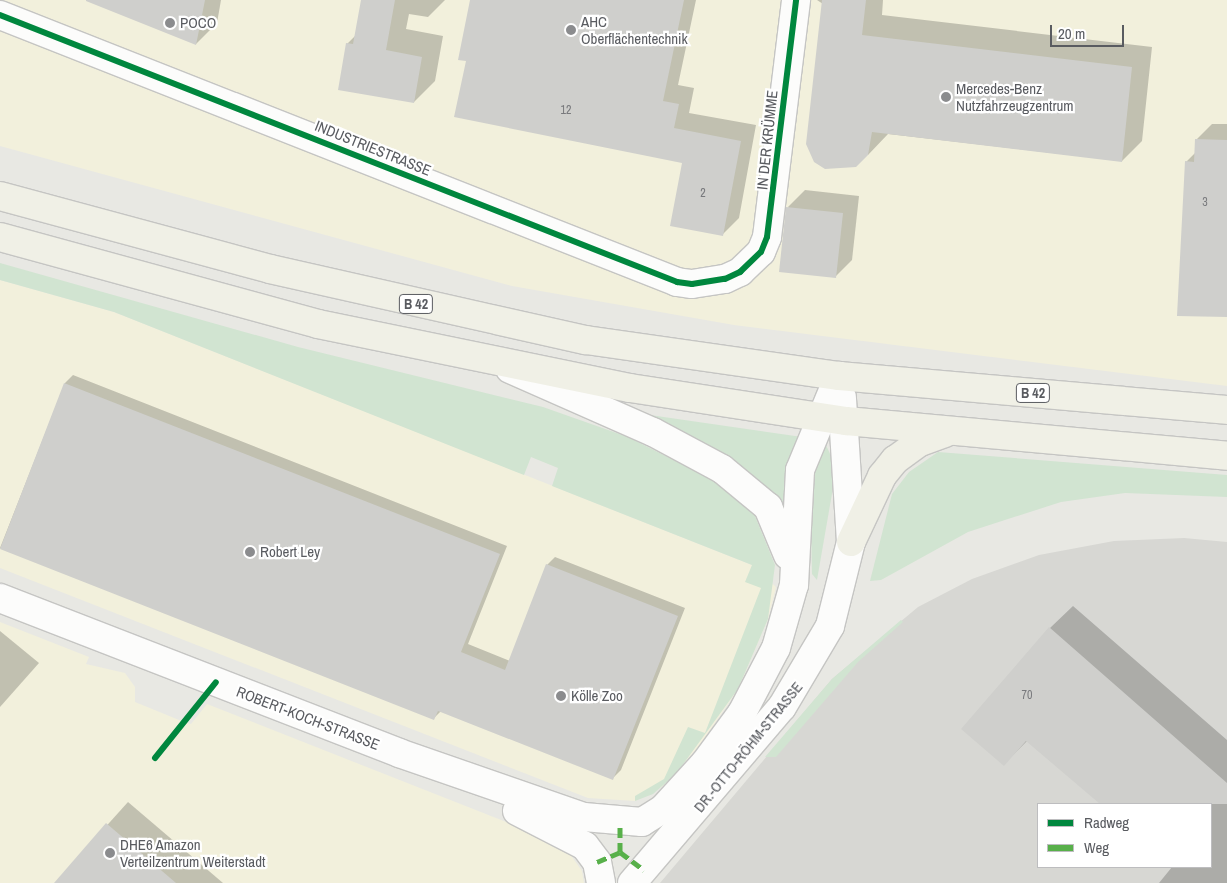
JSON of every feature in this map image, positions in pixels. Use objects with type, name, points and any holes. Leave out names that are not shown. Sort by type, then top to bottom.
[{"type":"main road","name":"IN DER KRÜMME","points":[[740,272],[761,252],[771,223],[796,0]]},
{"type":"main road","name":"INDUSTRIESTRASSE","points":[[0,14],[677,282],[707,283],[740,272]]},
{"type":"main road","name":"B 42","points":[[0,196],[385,297],[605,343],[839,376],[1227,410]]},
{"type":"main road","points":[[0,238],[318,324],[495,363],[833,420],[947,432],[1227,456]]},
{"type":"main road","points":[[495,363],[653,432],[746,486],[768,507],[780,527],[794,585]]},
{"type":"main road","name":"DR.-OTTO-RÖHM-STRASSE","points":[[632,883],[794,691],[830,626],[851,542],[833,420],[839,376]]},
{"type":"main road","name":"DR.-OTTO-RÖHM-STRASSE","points":[[620,824],[642,822],[663,809],[729,732],[776,648],[794,585],[800,471],[833,420]]},
{"type":"main road","points":[[851,542],[882,476],[895,460],[920,442],[947,432]]},
{"type":"main road","name":"ROBERT-KOCH-STRASSE","points":[[0,598],[399,753],[569,813],[620,824]]},
{"type":"main road","points":[[399,753],[576,840],[597,862],[601,883]]},
{"type":"shaded area","points":[[0,0],[1227,0],[1227,386],[734,325],[512,286],[0,146]]},
{"type":"shaded area","points":[[0,280],[114,312],[752,565],[776,587],[768,619],[738,689],[700,745],[663,786],[635,801],[588,798],[0,568]]},
{"type":"shaded area","points":[[1184,538],[1227,542],[1227,883],[660,883],[832,679],[918,607],[972,579],[1039,555],[1114,541]]},
{"type":"shaded area","points":[[0,622],[89,657],[86,664],[125,673],[135,687],[135,702],[184,722],[191,724],[207,704],[534,833],[570,854],[582,871],[584,883],[0,883]]},
{"type":"green space","points":[[0,263],[298,347],[543,407],[628,437],[719,483],[753,511],[775,565],[768,619],[738,689],[676,774],[653,794],[635,801],[635,796],[664,779],[688,727],[705,733],[761,588],[745,582],[752,565],[552,486],[558,468],[531,457],[524,475],[114,312],[0,280]]},
{"type":"green space","points":[[636,413],[802,437],[791,521]]},
{"type":"green space","points":[[824,441],[832,458],[833,488],[817,580],[812,574],[810,480]]},
{"type":"green space","points":[[938,452],[1227,475],[1227,497],[1125,493],[1061,502],[968,532],[881,580],[870,581],[892,494],[909,472]]},
{"type":"green space","points":[[901,620],[903,622],[858,662],[776,757],[765,757],[832,679]]},
{"type":"building","name":"POCO","points":[[86,0],[205,0],[196,45]]},
{"type":"building","points":[[361,0],[395,0],[386,50],[422,57],[414,103],[338,90],[346,43],[353,44]]},
{"type":"building","points":[[470,0],[684,0],[663,101],[679,104],[674,128],[741,141],[723,236],[670,226],[682,163],[454,117],[466,61],[458,60]]},
{"type":"building","name":"Mercedes-Benz Nutzfahrzeugzentrum","points":[[822,0],[866,0],[862,35],[1132,67],[1122,162],[872,132],[868,155],[856,167],[825,169],[814,162],[806,144]]},
{"type":"building","points":[[1195,139],[1227,140],[1227,317],[1177,316],[1185,161],[1194,162]]},
{"type":"building","points":[[786,207],[843,213],[836,278],[779,272]]},
{"type":"building","name":"Robert Ley","points":[[64,383],[500,554],[461,652],[505,670],[546,564],[678,616],[613,780],[438,711],[434,720],[0,549]]},
{"type":"building","points":[[1049,627],[1227,783],[1227,804],[1099,803],[1026,741],[1004,766],[961,729]]},
{"type":"building","name":"DHE6 Amazon Verteilzentrum Weiterstadt","points":[[106,823],[176,883],[54,883]]},
{"type":"marked path","points":[[620,824],[620,852]]},
{"type":"marked path","points":[[597,862],[620,852],[644,870]]},
{"type":"cycle path","points":[[0,15],[677,282],[692,284],[725,279],[740,272],[761,252],[767,237],[796,0]]},
{"type":"cycle path","points":[[155,758],[216,682]]},
{"type":"place","name":"POCO","points":[[170,23]]},
{"type":"place","name":"AHC Oberflächentechnik","points":[[571,30]]},
{"type":"place","name":"Mercedes-Benz Nutzfahrzeugzentrum","points":[[946,97]]},
{"type":"place","name":"Robert Ley","points":[[250,552]]},
{"type":"place","name":"Kölle Zoo","points":[[561,696]]},
{"type":"place","name":"DHE6 Amazon Verteilzentrum Weiterstadt","points":[[110,853]]}]
